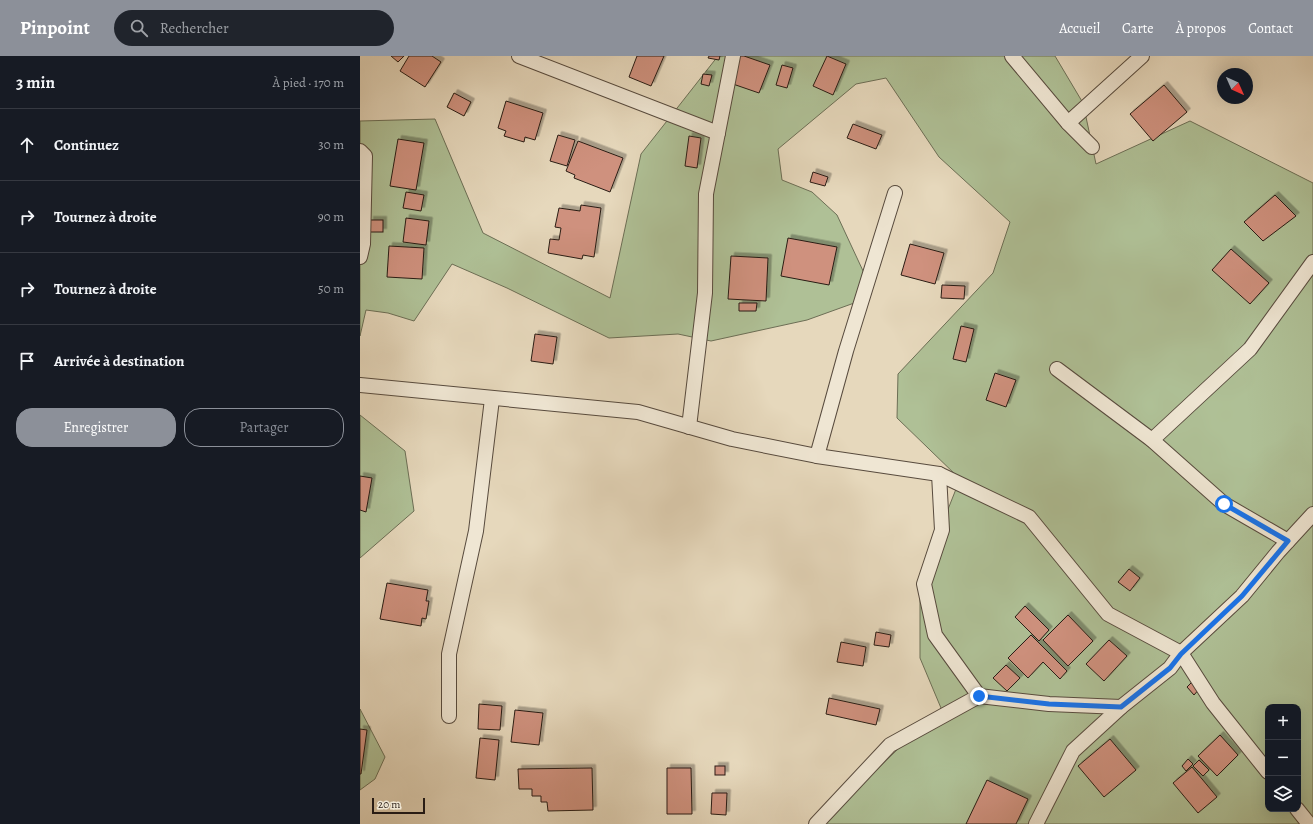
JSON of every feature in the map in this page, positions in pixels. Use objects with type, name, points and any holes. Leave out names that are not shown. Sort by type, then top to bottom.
[{"type":"street","points":[[519,56],[718,133]]},
{"type":"street","points":[[689,427],[705,293],[706,194],[733,56]]},
{"type":"street","points":[[1012,56],[1068,123],[1092,147]]},
{"type":"street","points":[[1068,123],[1142,56]]},
{"type":"street","points":[[360,150],[365,156],[363,244],[360,257]]},
{"type":"street","points":[[817,456],[846,351],[895,193]]},
{"type":"street","points":[[1152,440],[1250,348],[1313,262]]},
{"type":"street","points":[[1057,369],[1152,440],[1224,504],[1288,541]]},
{"type":"street","points":[[360,386],[638,412],[732,439],[817,456],[939,474],[1029,517],[1108,614],[1181,654],[1213,703],[1265,768]]},
{"type":"street","points":[[449,716],[449,654],[476,531],[492,399]]},
{"type":"street","points":[[939,474],[942,530],[924,584],[935,635],[979,696]]},
{"type":"street","points":[[1036,824],[1073,751],[1121,707],[1170,668],[1181,654],[1242,596],[1288,541],[1313,514]]},
{"type":"street","points":[[814,823],[890,745],[979,696],[1049,704],[1121,707]]},
{"type":"street","points":[[1299,812],[1309,824]]},
{"type":"green space","points":[[718,56],[1055,56],[1083,103],[1096,164],[1190,121],[1313,183],[1313,824],[817,824],[852,793],[941,708],[920,658],[920,580],[960,479],[897,418],[898,374],[993,273],[1010,222],[939,157],[886,78],[856,84],[778,149],[782,180],[812,192],[837,215],[864,273],[857,302],[807,320],[711,341],[678,334],[609,338],[507,288],[452,264],[414,321],[388,313],[366,310],[360,336],[360,121],[435,119],[483,233],[610,298],[641,154]]},
{"type":"green space","points":[[360,415],[405,451],[414,511],[360,558]]},
{"type":"green space","points":[[360,709],[385,757],[375,779],[360,790]]},
{"type":"building","points":[[391,56],[404,56],[398,62]]},
{"type":"building","points":[[409,56],[432,56],[441,62],[425,87],[400,71]]},
{"type":"building","points":[[637,56],[664,56],[651,86],[629,77]]},
{"type":"building","points":[[709,56],[720,56],[719,60],[708,58]]},
{"type":"building","points":[[740,56],[770,65],[759,93],[730,83]]},
{"type":"building","points":[[827,56],[846,64],[833,95],[813,86]]},
{"type":"building","points":[[782,65],[793,68],[787,88],[776,85]]},
{"type":"building","points":[[703,74],[712,75],[709,86],[701,84]]},
{"type":"building","points":[[1164,85],[1187,112],[1153,141],[1130,114]]},
{"type":"building","points":[[454,93],[471,102],[464,116],[447,107]]},
{"type":"building","points":[[506,101],[543,113],[535,140],[525,137],[524,142],[504,136],[506,131],[498,128]]},
{"type":"building","points":[[853,124],[882,135],[876,149],[847,138]]},
{"type":"building","points":[[558,135],[575,140],[567,166],[550,161]]},
{"type":"building","points":[[689,136],[701,138],[697,168],[685,166]]},
{"type":"building","points":[[398,139],[424,143],[416,190],[390,186]]},
{"type":"building","points":[[578,141],[623,158],[610,192],[574,178],[575,175],[566,171]]},
{"type":"building","points":[[813,172],[828,177],[825,186],[810,182]]},
{"type":"building","points":[[406,192],[424,195],[421,211],[403,208]]},
{"type":"building","points":[[1275,195],[1296,216],[1263,241],[1244,222]]},
{"type":"building","points":[[581,205],[601,208],[594,257],[583,255],[582,259],[548,253],[550,239],[559,240],[561,228],[555,227],[559,208],[580,211]]},
{"type":"building","points":[[406,218],[429,221],[426,245],[403,242]]},
{"type":"building","points":[[370,220],[383,220],[383,232],[370,232]]},
{"type":"building","points":[[788,238],[837,247],[829,285],[781,276]]},
{"type":"building","points":[[910,244],[944,253],[935,284],[901,275]]},
{"type":"building","points":[[389,246],[424,248],[422,279],[387,277]]},
{"type":"building","points":[[1231,249],[1269,283],[1250,304],[1212,270]]},
{"type":"building","points":[[731,256],[768,258],[766,301],[728,299]]},
{"type":"building","points":[[942,285],[965,286],[964,299],[941,298]]},
{"type":"building","points":[[739,303],[757,303],[756,311],[739,311]]},
{"type":"building","points":[[961,326],[974,329],[966,362],[953,359]]},
{"type":"building","points":[[535,334],[557,337],[553,364],[531,361]]},
{"type":"building","points":[[995,373],[1016,380],[1006,407],[986,400]]},
{"type":"building","points":[[360,476],[372,478],[366,512],[360,510]]},
{"type":"building","points":[[1129,569],[1140,578],[1130,591],[1118,582]]},
{"type":"building","points":[[387,583],[428,590],[426,601],[429,601],[426,619],[422,618],[421,626],[380,619]]},
{"type":"building","points":[[1025,606],[1049,630],[1039,641],[1015,617]]},
{"type":"building","points":[[1068,615],[1093,641],[1068,666],[1043,640]]},
{"type":"building","points":[[876,632],[891,635],[889,647],[874,645]]},
{"type":"building","points":[[1031,635],[1067,671],[1060,679],[1043,662],[1028,678],[1008,658]]},
{"type":"building","points":[[1109,640],[1127,656],[1104,681],[1086,664]]},
{"type":"building","points":[[841,642],[866,647],[863,666],[837,662]]},
{"type":"building","points":[[1006,665],[1020,678],[1007,691],[993,678]]},
{"type":"building","points":[[1193,681],[1200,688],[1194,695],[1187,687]]},
{"type":"building","points":[[829,698],[880,709],[876,725],[826,714]]},
{"type":"building","points":[[479,704],[502,706],[500,730],[478,729]]},
{"type":"building","points":[[515,710],[543,713],[539,745],[511,742]]},
{"type":"building","points":[[360,729],[367,730],[361,774],[360,774]]},
{"type":"building","points":[[1220,735],[1238,755],[1217,776],[1198,756]]},
{"type":"building","points":[[480,738],[499,740],[495,780],[476,778]]},
{"type":"building","points":[[1110,739],[1136,770],[1104,797],[1078,766]]},
{"type":"building","points":[[1188,759],[1193,764],[1186,771],[1182,766]]},
{"type":"building","points":[[1199,760],[1209,770],[1203,776],[1193,766]]},
{"type":"building","points":[[715,766],[725,766],[725,775],[715,775]]},
{"type":"building","points":[[1192,767],[1217,797],[1198,813],[1173,783]]},
{"type":"building","points":[[592,768],[593,810],[548,811],[547,802],[541,802],[541,796],[532,796],[532,789],[519,789],[518,769]]},
{"type":"building","points":[[667,768],[691,768],[692,814],[667,814]]},
{"type":"building","points":[[987,780],[1028,799],[1016,824],[966,824]]},
{"type":"building","points":[[712,793],[727,793],[726,815],[711,814]]},
{"type":"route","points":[[979,696],[1049,704],[1121,707],[1170,668],[1181,654],[1242,596],[1288,541],[1224,504]]}]
